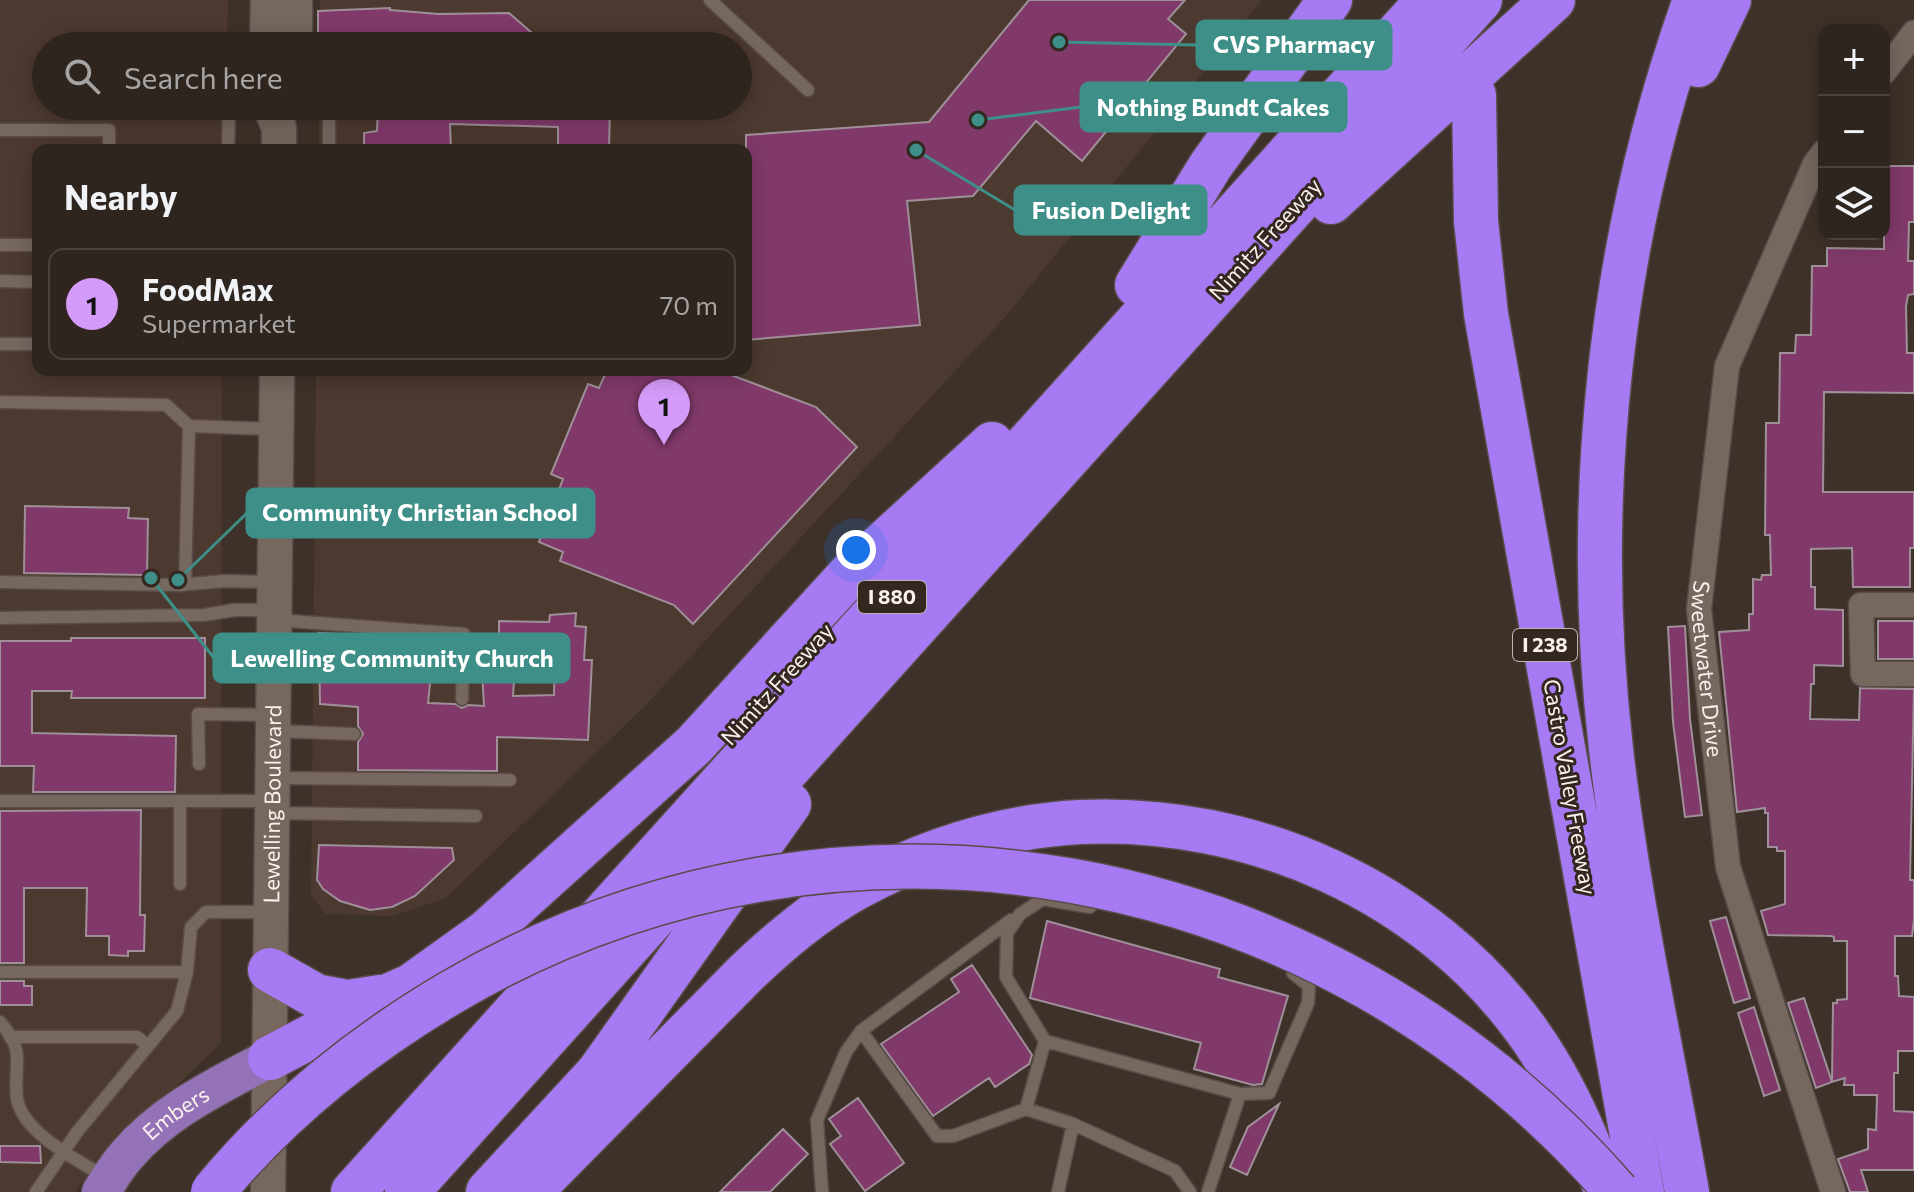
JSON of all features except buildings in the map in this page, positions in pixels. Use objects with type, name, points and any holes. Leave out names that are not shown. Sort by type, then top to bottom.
[{"type":"highway","points":[[1137,285],[1211,165],[1330,0]]},
{"type":"highway","name":"Nimitz Freeway","points":[[321,1192],[992,444],[1396,0]]},
{"type":"highway","name":"I 880","points":[[353,1192],[1428,0]]},
{"type":"highway","name":"Nimitz Freeway","points":[[407,1192],[1480,0]]},
{"type":"highway","points":[[1178,335],[1383,156],[1553,0]]},
{"type":"highway","points":[[1642,182],[1663,99],[1695,0]]},
{"type":"highway","points":[[1642,182],[1676,121],[1729,0]]},
{"type":"highway","name":"Castro Valley Freeway","points":[[1474,95],[1476,221],[1486,314],[1642,1192]]},
{"type":"highway","name":"Castro Valley Freeway","points":[[1642,182],[1616,327],[1604,435],[1600,512],[1602,637],[1618,807],[1687,1192]]},
{"type":"highway","points":[[270,1058],[411,986],[485,933],[694,745],[850,574],[992,444]]},
{"type":"highway","points":[[488,1192],[598,1073],[757,848],[940,599]]},
{"type":"highway","points":[[530,1192],[746,973],[817,912],[895,869],[985,837],[1054,825],[1124,822],[1210,832],[1257,843],[1305,860],[1348,879],[1428,930],[1486,983],[1527,1030],[1574,1112],[1606,1192]]},
{"type":"highway","points":[[213,1192],[281,1120],[348,1062],[432,1004],[558,939],[645,907],[735,884],[831,871],[925,867],[1019,872],[1112,888],[1202,913],[1291,947],[1375,990],[1482,1062],[1550,1121],[1617,1192]]},
{"type":"highway","points":[[270,970],[316,996],[348,1002],[386,997]]},
{"type":"main road","points":[[267,32],[268,0]]},
{"type":"main road","points":[[295,0],[295,32]]},
{"type":"main road","name":"Lewelling Boulevard","points":[[268,1192],[277,376]]},
{"type":"main road","name":"Embers","points":[[105,1186],[125,1156],[168,1117],[191,1100],[270,1058]]},
{"type":"street","points":[[1890,64],[1914,33]]},
{"type":"street","name":"Sweetwater Drive","points":[[1818,160],[1727,366],[1699,609],[1728,867],[1833,1192]]},
{"type":"street","points":[[1914,605],[1861,605],[1863,674],[1914,674]]},
{"type":"lane","points":[[710,0],[745,32]]},
{"type":"lane","points":[[752,39],[808,90]]},
{"type":"lane","points":[[228,144],[229,120]]},
{"type":"lane","points":[[329,120],[329,144]]},
{"type":"lane","points":[[0,130],[109,130],[109,144]]},
{"type":"lane","points":[[0,245],[32,245]]},
{"type":"lane","points":[[0,281],[32,282]]},
{"type":"lane","points":[[0,344],[32,344]]},
{"type":"lane","points":[[0,402],[166,405],[189,426],[276,429]]},
{"type":"lane","points":[[185,585],[189,426]]},
{"type":"lane","points":[[0,582],[185,585],[225,581],[274,604],[464,634],[462,699]]},
{"type":"lane","points":[[0,618],[204,615],[274,604]]},
{"type":"lane","points":[[199,764],[198,714],[354,734]]},
{"type":"lane","points":[[0,801],[180,801],[510,780]]},
{"type":"lane","points":[[272,797],[476,816]]},
{"type":"lane","points":[[180,801],[180,884]]},
{"type":"lane","points":[[822,1192],[817,1120],[846,1052],[861,1031],[1043,899],[1108,910]]},
{"type":"lane","points":[[36,1192],[64,1151],[177,1011],[187,972],[191,927],[206,912],[271,912]]},
{"type":"lane","points":[[1020,914],[1007,933],[1006,977],[1045,1041],[1240,1094],[1269,1093],[1308,1003],[1309,986],[1280,966]]},
{"type":"lane","points":[[0,972],[187,972]]},
{"type":"lane","points":[[0,1022],[17,1047],[17,1100],[30,1125],[105,1186]]},
{"type":"lane","points":[[861,1031],[937,1136],[953,1136],[1026,1109],[1073,1124],[1175,1171],[1190,1192]]},
{"type":"lane","points":[[10,1037],[137,1037],[148,1046]]},
{"type":"lane","points":[[1026,1109],[1045,1041]]},
{"type":"lane","points":[[1208,1192],[1240,1094]]},
{"type":"lane","points":[[1058,1192],[1073,1124]]},
{"type":"shaded area","points":[[0,0],[228,0],[227,32],[32,32],[32,120],[226,120],[225,144],[32,144],[32,376],[222,376],[221,1043],[92,1168],[75,1192],[0,1192]]},
{"type":"shaded area","points":[[320,0],[1262,0],[1006,316],[644,707],[446,898],[392,916],[326,914],[311,895],[316,376],[752,376],[752,144],[319,144],[319,120],[752,120],[752,32],[320,32]]},
{"type":"place","name":"CVS Pharmacy","points":[[1059,42]]},
{"type":"place","name":"Nothing Bundt Cakes","points":[[978,120]]},
{"type":"place","name":"Fusion Delight","points":[[916,150]]},
{"type":"place","name":"FoodMax","points":[[664,445]]},
{"type":"place","name":"Lewelling Community Church","points":[[151,578]]},
{"type":"place","name":"Community Christian School","points":[[178,580]]}]
